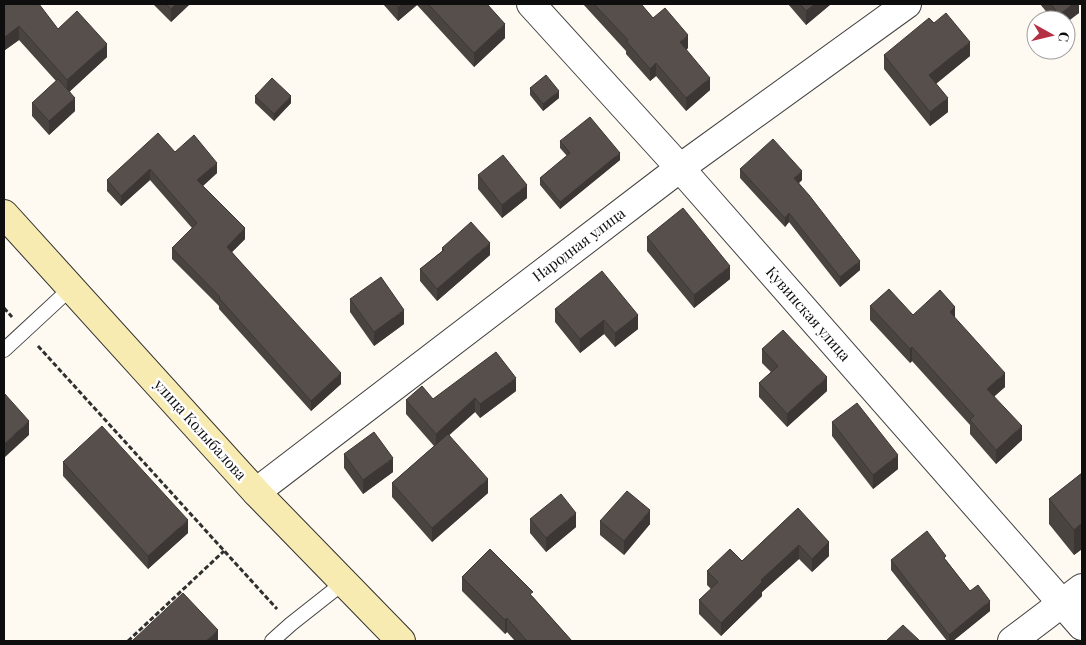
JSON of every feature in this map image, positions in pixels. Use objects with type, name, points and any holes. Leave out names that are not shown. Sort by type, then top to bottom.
[{"type":"street","name":"Кувинская улица","points":[[530,4],[1072,596],[1082,626]]},
{"type":"street","name":"Народная улица","points":[[256,492],[680,168],[907,4]]},
{"type":"street","name":"улица Колыбалова","points":[[4,214],[256,492],[401,641]]},
{"type":"street","points":[[1012,641],[1072,596]]},
{"type":"lane","points":[[4,350],[71,288]]},
{"type":"lane","points":[[272,641],[290,624],[343,583]]},
{"type":"path","points":[[4,308],[290,624]]},
{"type":"path","points":[[128,641],[224,551]]},
{"type":"building","points":[[4,4],[39,4],[58,29],[77,11],[107,44],[67,80],[19,26],[5,37]]},
{"type":"building","points":[[166,4],[176,4],[171,9]]},
{"type":"building","points":[[428,4],[487,4],[505,24],[474,53]]},
{"type":"building","points":[[594,4],[641,4],[653,18],[665,8],[688,35],[680,42],[710,78],[686,98],[656,63],[650,69],[626,41],[628,40]]},
{"type":"building","points":[[800,4],[815,4],[806,11]]},
{"type":"building","points":[[1051,4],[1073,4],[1065,10],[1055,10]]},
{"type":"building","points":[[946,13],[970,42],[929,75],[948,98],[930,112],[884,55],[929,18],[934,23]]},
{"type":"building","points":[[546,75],[559,91],[543,104],[530,88]]},
{"type":"building","points":[[272,78],[291,96],[274,114],[255,96]]},
{"type":"building","points":[[58,79],[75,98],[49,121],[32,103]]},
{"type":"building","points":[[590,117],[620,153],[560,202],[540,178],[570,153],[560,141]]},
{"type":"building","points":[[158,133],[175,152],[194,135],[217,163],[197,180],[245,228],[227,247],[341,373],[311,401],[220,297],[172,248],[197,223],[150,169],[121,196],[107,180]]},
{"type":"building","points":[[773,139],[802,171],[794,178],[860,261],[840,277],[789,213],[785,218],[740,169]]},
{"type":"building","points":[[503,155],[527,185],[502,205],[478,175]]},
{"type":"building","points":[[683,208],[730,266],[694,295],[647,237]]},
{"type":"building","points":[[471,222],[490,243],[437,289],[420,269],[444,250],[442,248]]},
{"type":"building","points":[[602,271],[638,315],[615,333],[604,320],[580,339],[555,309]]},
{"type":"building","points":[[381,277],[404,310],[374,332],[350,299]]},
{"type":"building","points":[[889,289],[913,315],[940,290],[955,307],[950,312],[1005,373],[987,389],[1022,426],[996,450],[970,420],[974,416],[912,347],[910,349],[870,306]]},
{"type":"building","points":[[783,330],[827,377],[787,414],[759,383],[778,366],[762,349]]},
{"type":"building","points":[[496,352],[516,378],[480,404],[475,398],[436,434],[406,400],[422,386],[433,399]]},
{"type":"building","points":[[4,393],[29,421],[4,444]]},
{"type":"building","points":[[857,403],[898,455],[873,475],[832,422]]},
{"type":"building","points":[[102,426],[188,520],[148,556],[63,462]]},
{"type":"building","points":[[374,432],[393,458],[363,480],[344,454]]},
{"type":"building","points":[[448,434],[488,479],[432,528],[392,483]]},
{"type":"building","points":[[1082,473],[1082,523],[1074,530],[1049,499]]},
{"type":"building","points":[[627,491],[650,510],[624,541],[600,521]]},
{"type":"building","points":[[561,494],[576,513],[546,538],[530,519]]},
{"type":"building","points":[[798,508],[829,542],[812,559],[799,545],[761,580],[762,582],[721,623],[699,600],[718,582],[707,571],[730,549],[742,561]]},
{"type":"building","points":[[927,531],[946,556],[944,558],[970,591],[978,585],[990,601],[949,635],[891,560]]},
{"type":"building","points":[[490,549],[533,592],[530,594],[572,641],[527,641],[507,618],[505,620],[462,577]]},
{"type":"building","points":[[183,593],[218,630],[206,641],[132,641]]},
{"type":"building","points":[[903,625],[920,641],[886,641]]}]
